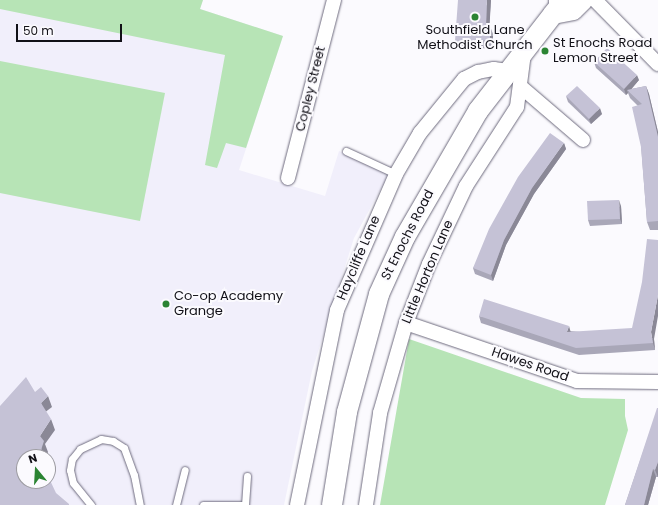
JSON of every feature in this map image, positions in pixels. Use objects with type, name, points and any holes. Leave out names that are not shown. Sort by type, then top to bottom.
[{"type":"street","name":"Copley Street","points":[[288,178],[334,0]]},
{"type":"street","points":[[559,5],[573,10],[583,0]]},
{"type":"street","points":[[595,0],[658,64]]},
{"type":"street","name":"St Enochs Road","points":[[332,505],[347,412],[379,294],[432,187],[478,111],[514,79],[524,54],[559,5]]},
{"type":"street","name":"Haycliffe Lane","points":[[297,505],[337,310],[396,174],[420,133],[464,79],[478,72],[494,69],[514,79]]},
{"type":"street","points":[[514,79],[583,140]]},
{"type":"street","name":"Little Horton Lane","points":[[366,505],[380,413],[406,323],[429,264],[466,186],[517,107],[514,79]]},
{"type":"street","name":"Hawes Road","points":[[406,323],[576,381],[658,382]]},
{"type":"lane","points":[[346,151],[396,174]]},
{"type":"lane","points":[[91,505],[73,483],[70,470],[72,459],[80,449],[101,439],[113,441],[124,448],[134,475],[140,505]]},
{"type":"lane","points":[[176,505],[184,470]]},
{"type":"lane","points":[[203,505],[244,505],[247,476]]},
{"type":"shaded area","name":"Co-op Academy Grange","points":[[0,0],[203,0],[200,9],[283,36],[239,170],[325,196],[339,151],[389,174],[354,238],[312,371],[284,505],[0,505]]},
{"type":"green space","points":[[0,0],[203,0],[200,9],[283,36],[246,148],[226,143],[217,168],[205,165],[225,55],[0,9]]},
{"type":"green space","points":[[0,61],[165,93],[140,221],[0,193]]},
{"type":"green space","points":[[409,339],[581,398],[625,399],[625,416],[628,430],[605,505],[380,505]]},
{"type":"building","name":"Southfield Lane Methodist Church","points":[[458,0],[487,0],[486,26],[490,26],[490,40],[455,41]]},
{"type":"building","points":[[607,48],[637,75],[624,89],[594,62]]},
{"type":"building","points":[[577,86],[600,108],[589,119],[566,96]]},
{"type":"building","points":[[646,86],[658,137],[658,221],[647,222],[641,147],[632,107],[642,104],[627,90]]},
{"type":"building","points":[[550,133],[564,143],[532,188],[504,240],[491,275],[473,268],[489,229],[518,177]]},
{"type":"building","points":[[619,200],[620,219],[588,220],[587,201]]},
{"type":"building","points":[[647,239],[658,240],[658,295],[651,332],[653,343],[576,348],[479,316],[484,299],[569,326],[567,332],[632,328],[642,282]]},
{"type":"building","points":[[26,377],[35,392],[41,387],[48,396],[41,403],[51,419],[40,436],[44,441],[41,449],[16,449],[16,489],[54,489],[56,493],[69,505],[0,505],[0,406]]},
{"type":"building","points":[[657,408],[658,462],[655,470],[653,469],[644,505],[625,505]]},
{"type":"place","name":"Southfield Lane Methodist Church","points":[[475,17]]},
{"type":"place","name":"St Enochs Road Lemon Street","points":[[545,51]]},
{"type":"place","name":"Co-op Academy Grange","points":[[166,304]]}]
